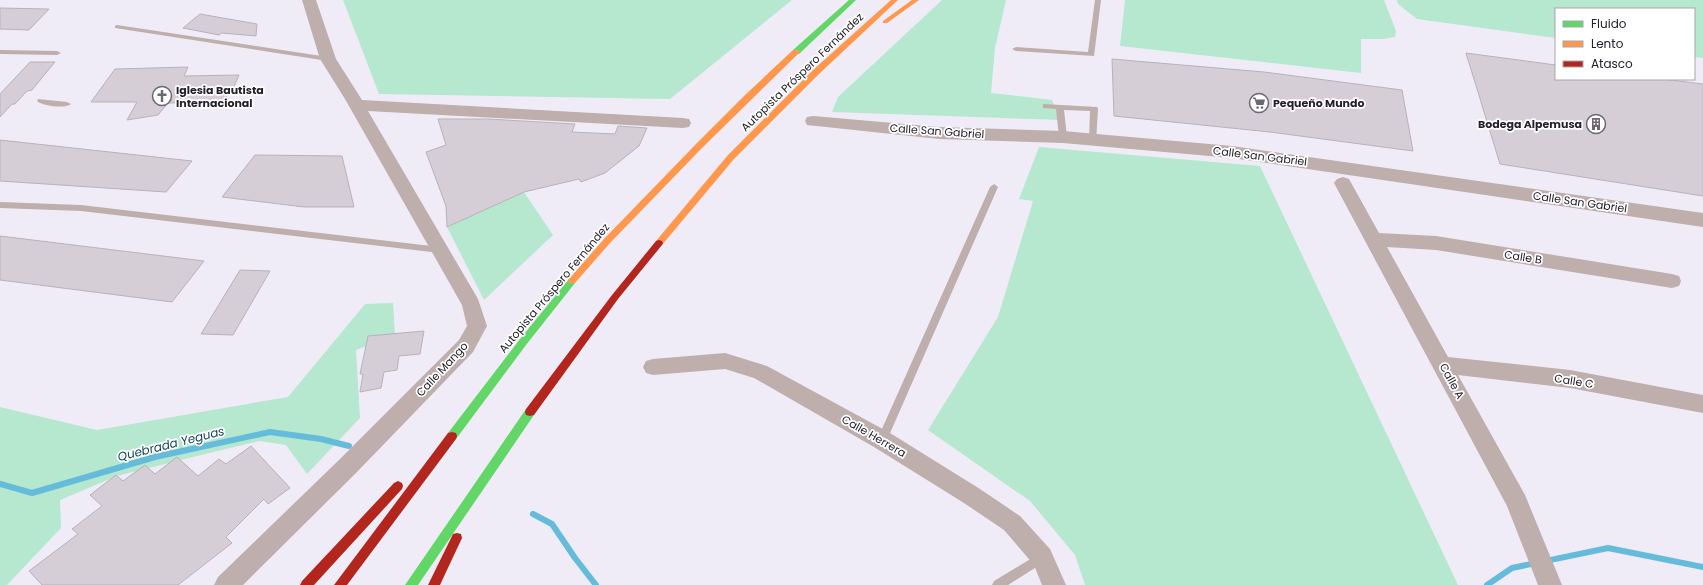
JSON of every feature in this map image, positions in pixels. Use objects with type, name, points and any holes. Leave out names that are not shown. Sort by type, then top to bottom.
[{"type":"highway","name":"Autopista Próspero Fernández","points":[[340,585],[523,342],[595,253],[770,75],[853,0]]},
{"type":"highway","name":"Autopista Próspero Fernández","points":[[411,585],[522,422],[615,297],[696,199],[731,157],[816,72],[895,0]]},
{"type":"highway","points":[[816,72],[916,0]]},
{"type":"highway","points":[[423,459],[494,380]]},
{"type":"highway","points":[[434,585],[465,525],[522,422]]},
{"type":"highway","points":[[306,585],[402,482]]},
{"type":"street","name":"Calle Mango","points":[[226,585],[348,466],[466,346],[477,326],[471,304],[328,59],[309,0]]},
{"type":"street","points":[[356,105],[683,123]]},
{"type":"street","name":"Calle San Gabriel","points":[[813,121],[939,133],[1063,137],[1232,152],[1703,220]]},
{"type":"street","name":"Calle A","points":[[1342,184],[1518,502],[1550,585]]},
{"type":"street","name":"Calle B","points":[[1373,238],[1436,243],[1672,281]]},
{"type":"street","name":"Calle Herrera","points":[[653,367],[725,361],[760,372],[882,440],[972,496],[1012,523],[1042,557],[1054,585]]},
{"type":"street","name":"Calle C","points":[[1443,365],[1570,379],[1703,404]]},
{"type":"lane","points":[[1016,48],[1091,54],[1098,0]]},
{"type":"lane","points":[[117,27],[328,59]]},
{"type":"lane","points":[[1,53],[57,53]]},
{"type":"lane","points":[[41,101],[67,104]]},
{"type":"lane","points":[[1046,106],[1094,109],[1093,140]]},
{"type":"lane","points":[[1060,107],[1063,137]]},
{"type":"lane","points":[[882,440],[994,187]]},
{"type":"lane","points":[[0,205],[81,208],[440,250]]},
{"type":"lane","points":[[998,585],[1042,557]]},
{"type":"green space","points":[[343,0],[792,0],[670,99],[379,94]]},
{"type":"green space","points":[[942,0],[1006,0],[995,48],[991,93],[1052,100],[1061,120],[832,112],[838,97]]},
{"type":"green space","points":[[1125,0],[1384,0],[1396,31],[1395,37],[1383,39],[1361,39],[1361,73],[1120,46]]},
{"type":"green space","points":[[1397,0],[1703,0],[1703,58],[1695,57],[1695,8],[1555,8],[1555,38],[1417,19],[1398,4]]},
{"type":"green space","points":[[1039,147],[1260,166],[1458,585],[1085,585],[1075,555],[1030,501],[928,430],[998,317],[1033,201],[1019,199]]},
{"type":"green space","points":[[524,192],[553,235],[484,300],[447,227]]},
{"type":"green space","points":[[393,303],[395,335],[356,350],[360,418],[307,474],[286,445],[259,441],[117,476],[60,500],[61,528],[7,585],[0,585],[0,407],[97,430],[288,397],[365,304]]},
{"type":"building","points":[[0,8],[49,9],[29,30],[0,29]]},
{"type":"building","points":[[200,14],[257,24],[256,36],[222,33],[219,35],[183,28]]},
{"type":"building","name":"Bodega Alpemusa","points":[[1466,53],[1555,65],[1555,80],[1671,80],[1703,84],[1703,196],[1500,164]]},
{"type":"building","name":"Pequeño Mundo","points":[[1112,59],[1264,72],[1402,90],[1413,151],[1270,132],[1114,116]]},
{"type":"building","points":[[30,62],[55,62],[32,90],[27,91],[0,117],[0,94]]},
{"type":"building","name":"Iglesia Bautista Internacional","points":[[188,67],[184,76],[239,75],[233,89],[222,102],[168,103],[158,115],[127,120],[137,102],[91,102],[115,69]]},
{"type":"building","points":[[438,119],[488,119],[575,124],[572,132],[615,134],[618,126],[647,128],[639,146],[605,173],[581,182],[579,179],[524,192],[447,227],[446,206],[426,152],[446,145]]},
{"type":"building","points":[[0,140],[192,161],[166,192],[0,181]]},
{"type":"building","points":[[255,155],[342,156],[354,207],[304,207],[222,197]]},
{"type":"building","points":[[0,236],[204,261],[172,302],[0,280]]},
{"type":"building","points":[[240,270],[270,271],[233,335],[201,334]]},
{"type":"building","points":[[424,331],[420,354],[399,356],[397,370],[384,372],[381,388],[360,392],[363,374],[360,374],[368,336]]},
{"type":"building","points":[[251,446],[290,488],[268,504],[264,499],[226,537],[232,543],[178,585],[42,585],[29,571],[78,534],[72,529],[102,506],[90,495],[116,475],[123,481],[145,465],[155,474],[177,457],[198,476],[219,459],[226,464]]},
{"type":"waterway","name":"Quebrada Yeguas","points":[[0,484],[32,493],[155,457],[270,432],[321,439],[349,446]]},
{"type":"waterway","name":"Quebrada Yeguas","points":[[533,514],[552,524],[575,558],[596,585]]},
{"type":"waterway","name":"Quebrada Yeguas","points":[[1487,585],[1512,568],[1608,548],[1703,567]]},
{"type":"traffic: fast","points":[[796,52],[853,0]]},
{"type":"traffic: fast","points":[[452,436],[523,342],[572,281]]},
{"type":"traffic: fast","points":[[411,585],[530,412]]},
{"type":"traffic: slow","points":[[659,243],[731,157],[816,72],[895,0]]},
{"type":"traffic: slow","points":[[885,22],[916,0]]},
{"type":"traffic: slow","points":[[572,281],[607,241],[699,146],[796,52]]},
{"type":"traffic: jam","points":[[530,412],[615,297],[659,243]]},
{"type":"traffic: jam","points":[[340,585],[452,436]]},
{"type":"traffic: jam","points":[[306,585],[398,486]]},
{"type":"traffic: jam","points":[[434,585],[457,538]]},
{"type":"place","name":"Iglesia Bautista Internacional","points":[[162,96]]},
{"type":"place","name":"Pequeño Mundo","points":[[1259,103]]},
{"type":"place","name":"Bodega Alpemusa","points":[[1596,124]]}]
